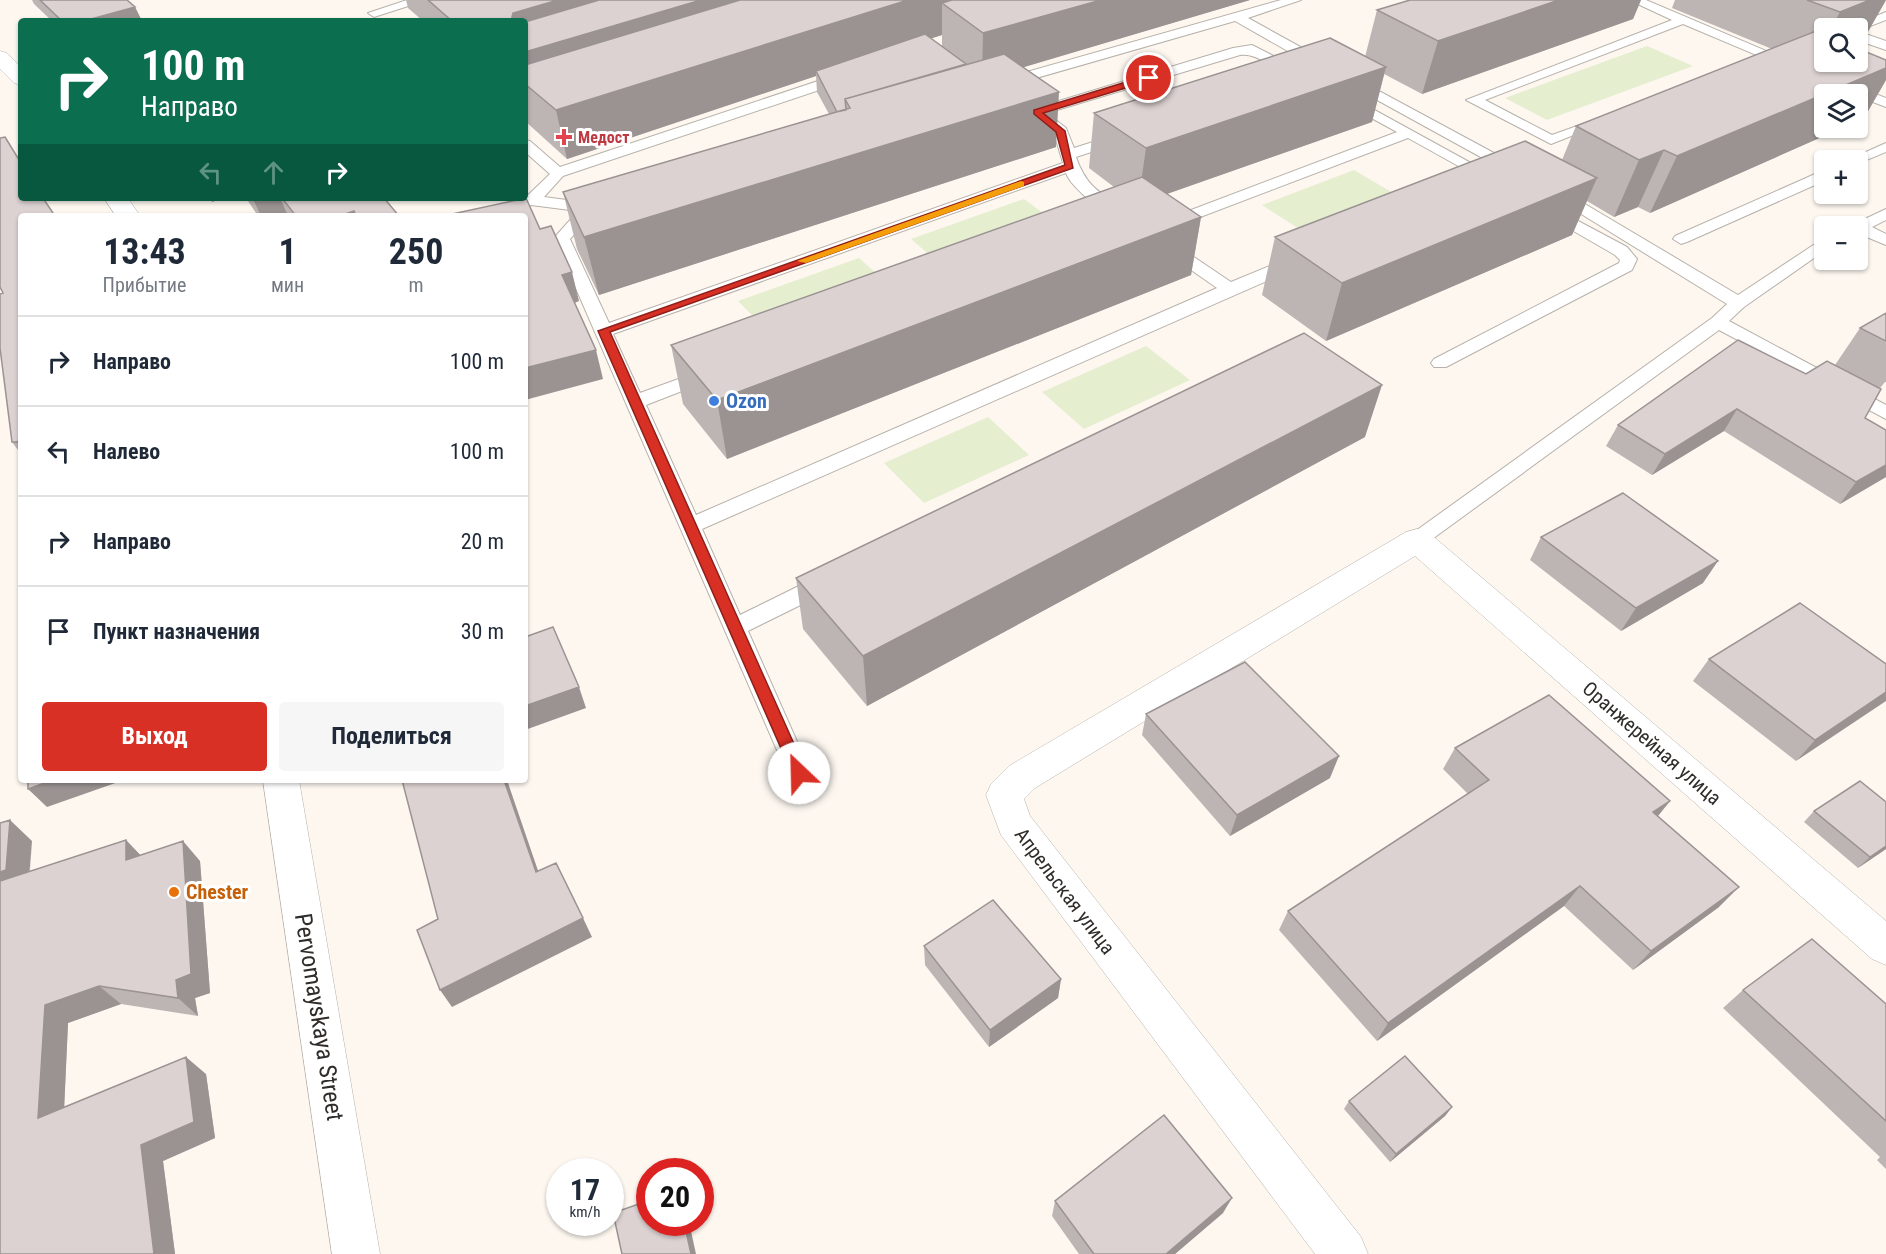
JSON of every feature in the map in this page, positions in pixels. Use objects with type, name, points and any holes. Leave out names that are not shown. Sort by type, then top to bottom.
[{"type":"street","points":[[0,57],[18,76]]},
{"type":"street","name":"Оранжерейная улица","points":[[1418,540],[1886,946]]},
{"type":"street","name":"Апрельская улица","points":[[1344,1254],[1014,824],[1004,795],[1022,777],[1418,540]]},
{"type":"street","name":"Pervomayskaya Street","points":[[281,783],[356,1254]]},
{"type":"lane","points":[[374,14],[421,0]]},
{"type":"lane","points":[[989,85],[1013,81],[1239,18],[1295,0]]},
{"type":"lane","points":[[1635,0],[1801,68]]},
{"type":"lane","points":[[1868,23],[1886,16]]},
{"type":"lane","points":[[1239,18],[1527,177]]},
{"type":"lane","points":[[1616,115],[1551,140],[1473,100],[1683,20]]},
{"type":"lane","points":[[1868,39],[1886,46]]},
{"type":"lane","points":[[1037,112],[1238,51],[1252,49],[1307,77],[1286,84]]},
{"type":"lane","points":[[1747,64],[1769,55]]},
{"type":"lane","points":[[530,200],[549,188],[558,173],[862,71]]},
{"type":"lane","points":[[1833,81],[1886,103]]},
{"type":"lane","points":[[1338,94],[1498,183],[1472,189]]},
{"type":"lane","points":[[1017,102],[1037,112],[1060,131],[1074,177],[1085,189],[1129,220],[1103,226]]},
{"type":"lane","points":[[1230,289],[1157,233],[1409,133]]},
{"type":"lane","points":[[604,331],[1069,160],[1133,134]]},
{"type":"lane","points":[[528,147],[558,173]]},
{"type":"lane","points":[[1868,155],[1886,147]]},
{"type":"lane","points":[[1681,239],[1814,179]]},
{"type":"lane","points":[[1548,188],[1738,303]]},
{"type":"lane","points":[[530,200],[590,208],[562,238],[799,773]]},
{"type":"lane","points":[[498,213],[528,201]]},
{"type":"lane","points":[[1440,363],[1626,267],[1629,260],[1621,251],[1533,202]]},
{"type":"lane","points":[[1868,222],[1886,214]]},
{"type":"lane","points":[[568,231],[603,221]]},
{"type":"lane","points":[[1868,232],[1886,240]]},
{"type":"lane","points":[[1418,540],[1718,322],[1738,303],[1814,250]]},
{"type":"lane","points":[[690,526],[1307,257]]},
{"type":"lane","points":[[1718,322],[1886,413]]},
{"type":"lane","points":[[635,402],[724,368]]},
{"type":"lane","points":[[735,627],[842,575]]},
{"type":"green space","points":[[1647,46],[1693,66],[1547,120],[1505,98]]},
{"type":"green space","points":[[1354,170],[1410,203],[1318,241],[1262,205]]},
{"type":"green space","points":[[1024,199],[1063,228],[948,271],[911,239]]},
{"type":"green space","points":[[859,258],[895,290],[773,336],[738,301]]},
{"type":"green space","points":[[1146,346],[1190,380],[1084,429],[1042,392]]},
{"type":"green space","points":[[988,417],[1029,455],[924,503],[884,463]]},
{"type":"building","points":[[40,0],[127,0],[135,7],[95,18],[59,18]]},
{"type":"building","points":[[428,0],[558,0],[513,13],[512,18],[449,18]]},
{"type":"building","points":[[599,0],[701,0],[528,51],[528,21]]},
{"type":"building","points":[[740,0],[908,0],[556,110],[528,87],[528,64]]},
{"type":"building","points":[[952,0],[1101,0],[983,33],[942,3]]},
{"type":"building","points":[[1410,0],[1559,0],[1438,41],[1377,10]]},
{"type":"building","points":[[1807,0],[1870,0],[1840,12]]},
{"type":"building","points":[[1814,32],[1814,72],[1868,72],[1868,53],[1886,60],[1886,68],[1848,84],[1814,84],[1814,98],[1677,156],[1664,150],[1639,160],[1576,126]]},
{"type":"building","points":[[925,34],[966,64],[845,99],[846,110],[837,112],[816,71]]},
{"type":"building","points":[[1330,38],[1386,67],[1146,148],[1094,113]]},
{"type":"building","points":[[1004,54],[1059,92],[584,237],[563,192],[850,108],[845,99]]},
{"type":"building","points":[[5,137],[18,158],[18,201],[45,201],[53,213],[18,213],[18,442],[12,442],[0,348],[0,294],[3,293],[0,287],[0,138]]},
{"type":"building","points":[[1525,141],[1597,178],[1342,283],[1275,237]]},
{"type":"building","points":[[1142,177],[1201,217],[717,400],[671,345]]},
{"type":"building","points":[[284,201],[386,201],[396,213],[355,213],[354,211],[348,213],[294,213]]},
{"type":"building","points":[[512,201],[527,201],[540,229],[551,226],[572,272],[562,275],[596,350],[528,367],[528,213],[457,213]]},
{"type":"building","points":[[1886,313],[1886,341],[1860,328]]},
{"type":"building","points":[[1304,333],[1382,385],[863,656],[796,578]]},
{"type":"building","points":[[1738,340],[1806,374],[1827,361],[1881,389],[1865,418],[1886,430],[1886,465],[1856,482],[1737,409],[1665,454],[1618,425]]},
{"type":"building","points":[[1623,493],[1718,561],[1636,608],[1541,537]]},
{"type":"building","points":[[1800,603],[1886,664],[1886,692],[1815,740],[1709,659]]},
{"type":"building","points":[[553,627],[579,687],[528,705],[528,636]]},
{"type":"building","points":[[1245,662],[1339,756],[1237,815],[1146,714]]},
{"type":"building","points":[[1549,695],[1670,801],[1653,812],[1739,887],[1651,951],[1580,886],[1388,1023],[1288,911],[1489,780],[1455,748]]},
{"type":"building","points":[[1860,781],[1886,802],[1886,846],[1870,857],[1814,811]]},
{"type":"building","points":[[28,783],[45,783],[28,789]]},
{"type":"building","points":[[403,783],[505,783],[536,872],[556,863],[583,918],[440,990],[417,930],[438,919]]},
{"type":"building","points":[[10,820],[6,870],[0,872],[0,823]]},
{"type":"building","points":[[126,840],[126,860],[183,841],[191,974],[176,980],[178,998],[99,986],[45,1005],[38,1118],[186,1057],[194,1122],[141,1145],[154,1254],[0,1254],[0,881]]},
{"type":"building","points":[[993,900],[1061,979],[990,1030],[924,946]]},
{"type":"building","points":[[1812,939],[1886,1004],[1886,1121],[1743,990]]},
{"type":"building","points":[[1405,1056],[1452,1107],[1396,1154],[1349,1101]]},
{"type":"building","points":[[1164,1115],[1232,1198],[1166,1254],[1094,1254],[1055,1201]]},
{"type":"building","points":[[636,1205],[636,1236],[687,1236],[691,1254],[622,1254],[618,1236],[624,1236],[624,1209]]},
{"type":"slow traffic","points":[[802,261],[1021,184]]},
{"type":"place","name":"Медост","points":[[564,137]]},
{"type":"place","name":"Ozon","points":[[714,401]]},
{"type":"place","name":"Chester","points":[[174,892]]},
{"type":"route","points":[[799,773],[604,331],[1070,166],[1060,131],[1037,112],[1149,78]]}]
